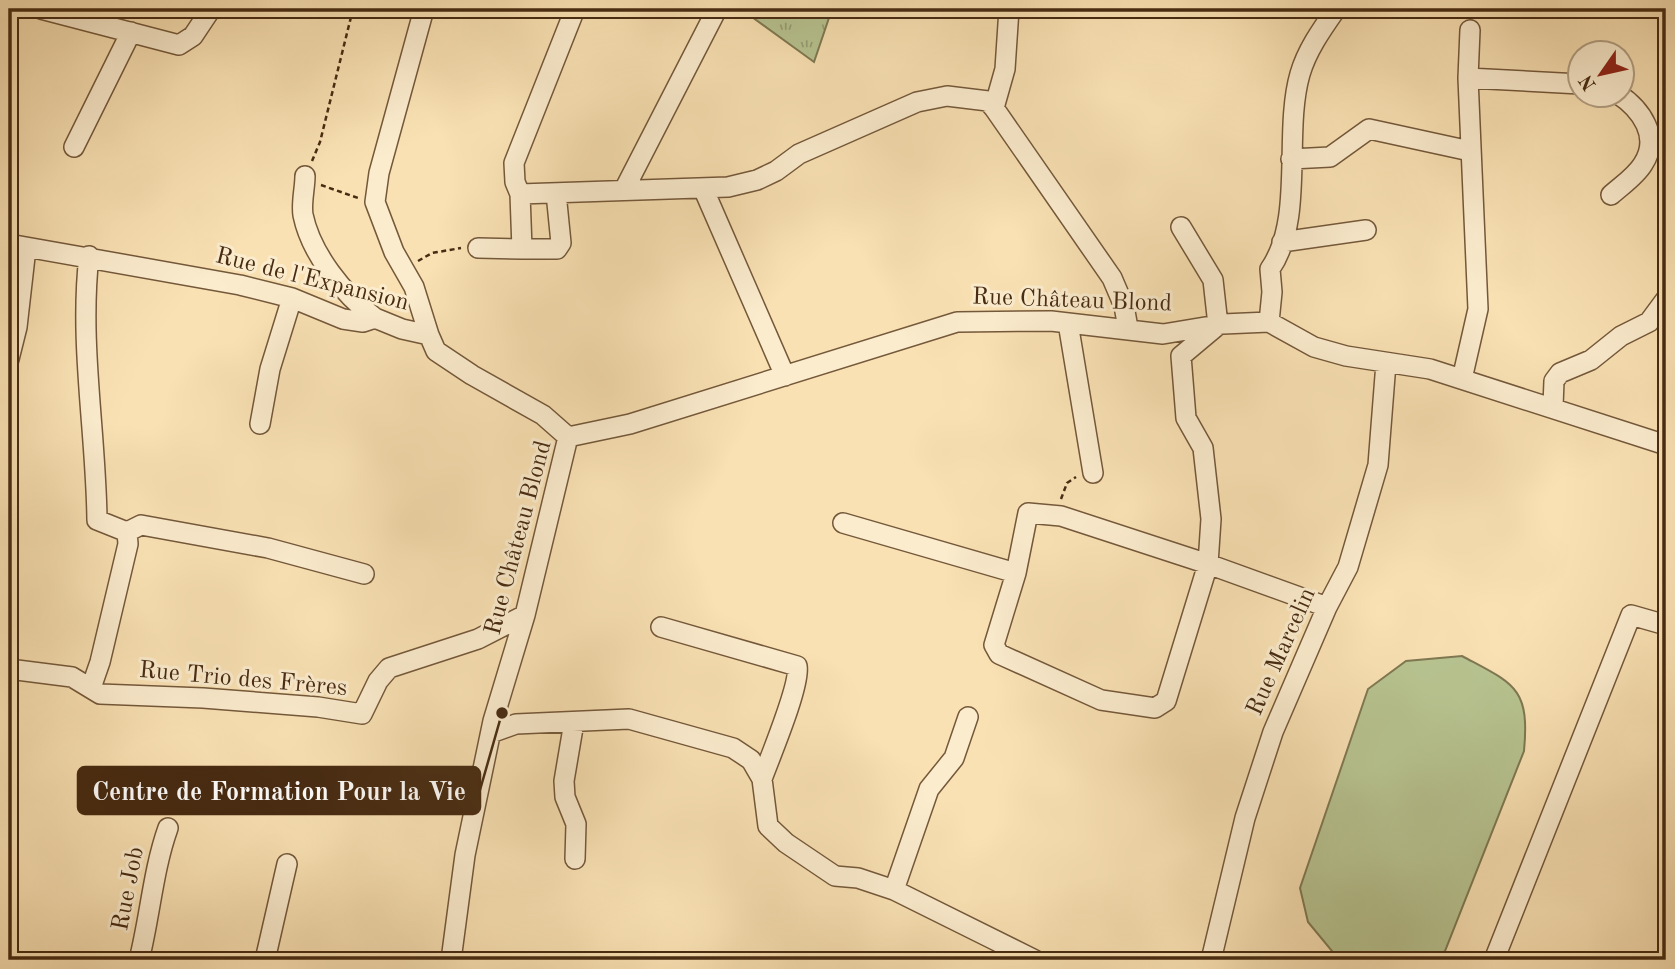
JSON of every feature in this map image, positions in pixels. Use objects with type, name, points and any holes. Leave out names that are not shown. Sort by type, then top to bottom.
[{"type":"street","points":[[41,9],[179,45],[193,36],[211,9]]},
{"type":"street","points":[[424,9],[379,173],[375,202],[414,287],[429,335]]},
{"type":"street","points":[[522,249],[520,194],[514,163],[575,9]]},
{"type":"street","points":[[624,190],[717,9]]},
{"type":"street","points":[[994,108],[1006,69],[1009,9]]},
{"type":"street","points":[[1336,9],[1310,49],[1300,74],[1293,110],[1289,199],[1279,256],[1270,269],[1272,292],[1269,322],[1314,347],[1346,356],[1430,369],[1666,445]]},
{"type":"street","points":[[1462,379],[1478,309],[1470,151],[1470,30]]},
{"type":"street","points":[[74,147],[131,32]]},
{"type":"street","points":[[1468,78],[1566,82]]},
{"type":"street","points":[[520,194],[728,187],[757,180],[799,154],[918,102],[947,96],[988,101],[1112,278],[1124,306],[1128,328]]},
{"type":"street","points":[[1611,195],[1640,169],[1648,155],[1648,127],[1644,116],[1636,107]]},
{"type":"street","points":[[1291,159],[1330,157],[1369,129],[1470,151]]},
{"type":"street","points":[[305,176],[303,213],[313,243],[352,301],[375,318]]},
{"type":"street","points":[[704,188],[785,376]]},
{"type":"street","points":[[478,248],[557,249],[561,243],[556,193]]},
{"type":"street","points":[[1181,227],[1213,280],[1218,325],[1181,356],[1186,418],[1202,447],[1211,519],[1208,564],[1166,701],[1155,708],[1101,700],[999,654],[994,645],[1016,573],[1028,513],[1056,516],[1208,564],[1326,607]]},
{"type":"street","points":[[1282,242],[1366,230]]},
{"type":"street","points":[[9,359],[18,327],[18,246]]},
{"type":"street","name":"Rue de l'Expansion","points":[[18,246],[89,256],[292,298],[343,319],[363,322],[375,318],[402,329],[429,335],[436,351],[472,375],[543,415],[568,438]]},
{"type":"street","points":[[89,256],[84,299],[95,436],[97,520],[127,532],[141,525],[268,548],[364,574]]},
{"type":"street","points":[[260,424],[270,369],[292,298]]},
{"type":"street","points":[[1553,407],[1555,380],[1560,373],[1591,360],[1621,336],[1649,322],[1666,299]]},
{"type":"street","name":"Rue Château Blond","points":[[451,960],[464,855],[491,733],[525,615],[568,438],[630,424],[957,322],[1068,323],[1163,334],[1218,325],[1269,322]]},
{"type":"street","points":[[1068,323],[1092,470]]},
{"type":"street","name":"Rue Marcelin","points":[[1211,960],[1245,818],[1269,744],[1326,607],[1348,567],[1378,465],[1386,363]]},
{"type":"street","points":[[843,523],[1016,573]]},
{"type":"street","points":[[91,688],[128,544],[127,532]]},
{"type":"street","name":"Rue Trio des Frères","points":[[9,668],[72,677],[100,694],[227,700],[362,714],[378,681],[389,668],[478,639],[525,615]]},
{"type":"street","points":[[1496,958],[1631,615],[1666,625]]},
{"type":"street","points":[[661,627],[797,666],[792,693],[762,779]]},
{"type":"street","points":[[894,890],[929,789],[954,758],[968,717]]},
{"type":"street","points":[[491,733],[516,724],[629,719],[733,748],[751,760],[762,779],[768,826],[786,843],[835,876],[858,878],[894,890],[1035,960]]},
{"type":"street","points":[[574,722],[565,797],[576,824],[575,859]]},
{"type":"street","name":"Rue Job","points":[[139,960],[152,909],[161,848],[168,828]]},
{"type":"street","points":[[265,960],[287,864]]},
{"type":"path","points":[[353,9],[320,142],[305,176],[329,190],[375,202]]},
{"type":"path","points":[[403,268],[432,253],[478,248]]},
{"type":"path","points":[[1056,516],[1066,483],[1092,470]]},
{"type":"green space","points":[[741,9],[832,9],[814,62]]},
{"type":"green space","points":[[1462,656],[1506,681],[1515,690],[1524,713],[1524,751],[1445,951],[1432,960],[1348,960],[1336,956],[1308,922],[1300,888],[1368,689],[1406,661]]},
{"type":"place","name":"Centre de Formation Pour la Vie","points":[[502,713]]}]
